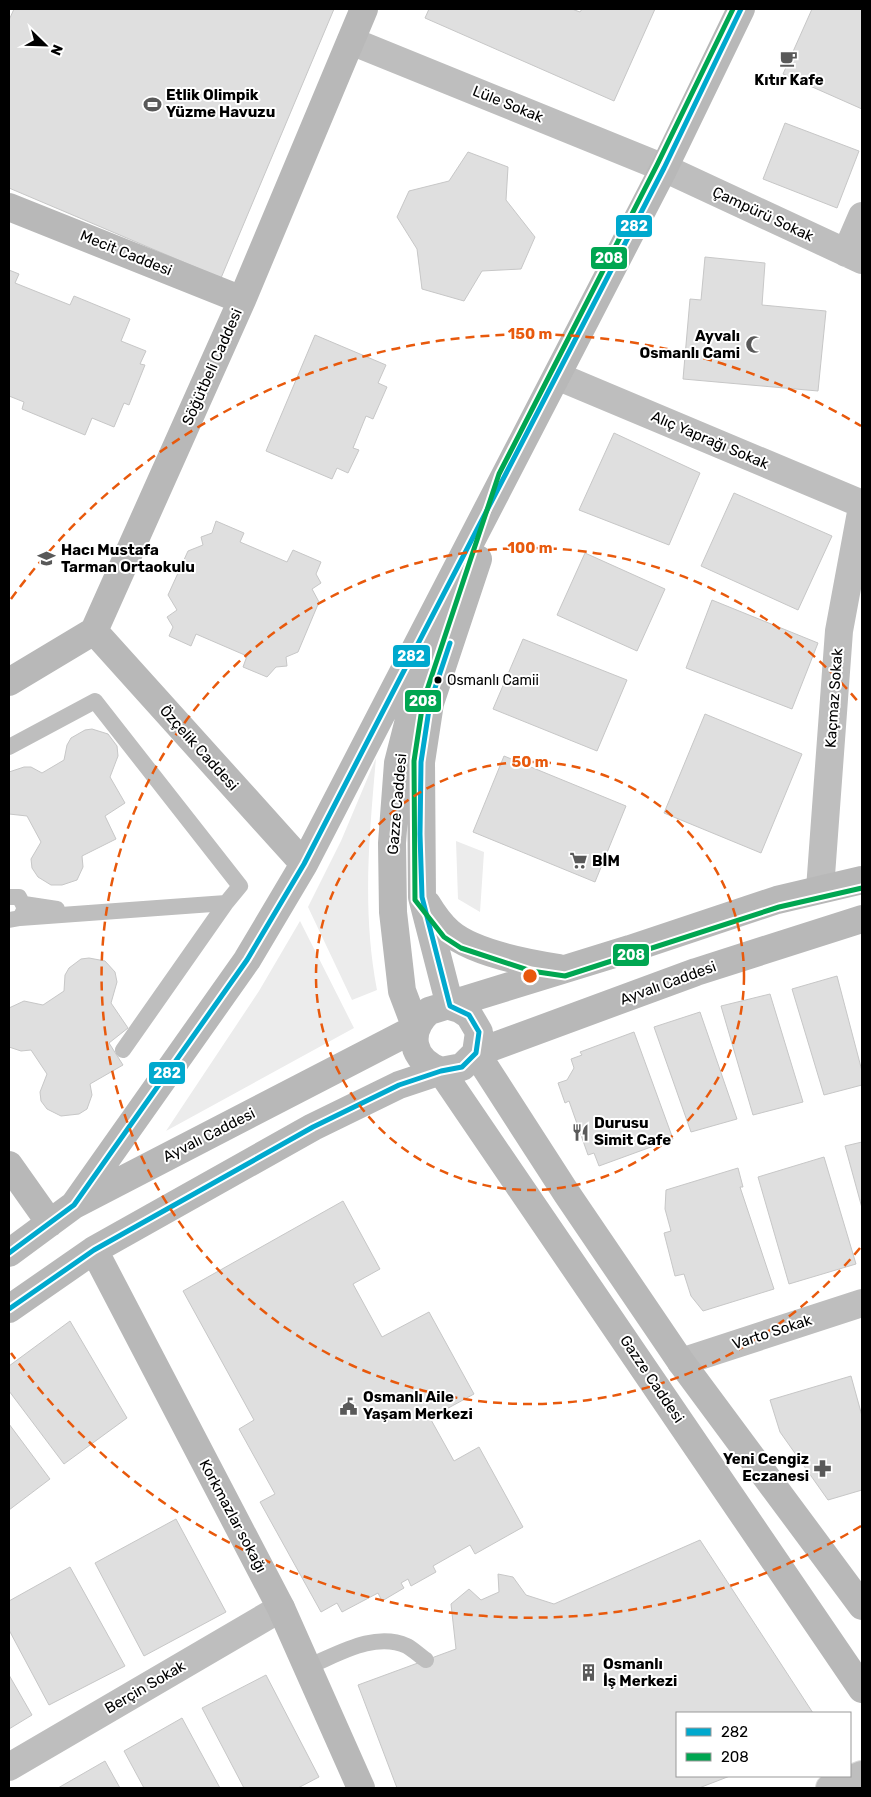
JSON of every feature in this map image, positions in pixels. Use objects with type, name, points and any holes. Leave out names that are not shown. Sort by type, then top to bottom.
[{"type":"main road","name":"Söğütbeli Caddesi","points":[[94,631],[242,300],[364,9]]},
{"type":"main road","name":"Gazze Caddesi","points":[[74,1205],[248,960],[304,864],[506,477],[664,168],[741,9]]},
{"type":"main road","name":"Mecit Caddesi","points":[[9,207],[242,300]]},
{"type":"main road","name":"Gazze Caddesi","points":[[450,1006],[422,897],[420,762],[430,703],[506,477]]},
{"type":"main road","name":"Gazze Caddesi","points":[[416,1028],[402,991],[393,912],[392,843],[398,763],[411,712],[437,635],[506,477]]},
{"type":"main road","points":[[9,682],[94,631]]},
{"type":"main road","name":"Özçelik Caddesi","points":[[94,631],[304,864]]},
{"type":"main road","name":"Ayvalı Caddesi","points":[[9,1254],[74,1205],[416,1028],[429,1011],[439,1007],[450,1006],[777,900],[862,880]]},
{"type":"main road","points":[[422,897],[449,932],[465,941],[533,964],[565,969]]},
{"type":"main road","name":"Ayvalı Caddesi","points":[[9,1309],[94,1250],[313,1126],[399,1085],[441,1071],[462,1068],[476,1053],[696,972],[862,919]]},
{"type":"main road","points":[[450,1006],[460,1008],[476,1022],[479,1032],[476,1053],[567,1194],[681,1362],[862,1606]]},
{"type":"main road","points":[[416,1028],[417,1050],[422,1060],[431,1067],[441,1071]]},
{"type":"main road","name":"Gazze Caddesi","points":[[441,1071],[862,1689]]},
{"type":"main road","points":[[9,1165],[50,1223]]},
{"type":"main road","name":"Korkmazlar sokağı","points":[[94,1250],[281,1608],[361,1788]]},
{"type":"street","name":"Lüle Sokak","points":[[351,40],[664,168]]},
{"type":"street","name":"Çampürü Sokak","points":[[664,168],[854,256]]},
{"type":"street","points":[[854,256],[862,216]]},
{"type":"street","name":"Alıç Yaprağı Sokak","points":[[557,376],[862,506]]},
{"type":"street","name":"Kaçmaz Sokak","points":[[820,889],[839,631],[862,506]]},
{"type":"street","name":"Varto Sokak","points":[[681,1362],[862,1303]]},
{"type":"street","name":"Berçin Sokak","points":[[9,1767],[281,1608]]},
{"type":"street","points":[[830,1788],[862,1775]]},
{"type":"lane","points":[[9,747],[95,701],[240,886],[226,902],[123,1050]]},
{"type":"lane","points":[[9,897],[19,897],[18,914],[84,913],[226,902]]},
{"type":"lane","points":[[307,1668],[364,1643],[392,1641],[408,1647],[426,1660]]},
{"type":"shaded area","points":[[376,758],[369,846],[368,903],[372,961],[377,990],[352,1000],[308,907],[341,841]]},
{"type":"shaded area","points":[[456,841],[484,852],[480,912],[458,899]]},
{"type":"shaded area","points":[[300,921],[354,1028],[166,1131],[259,991]]},
{"type":"building","name":"Etlik Olimpik Yüzme Havuzu","points":[[14,9],[334,9],[221,278],[9,188],[9,20]]},
{"type":"building","points":[[429,9],[572,9],[580,12],[582,9],[655,9],[614,101],[425,18]]},
{"type":"building","points":[[812,9],[862,9],[862,109],[783,74]]},
{"type":"building","points":[[785,123],[859,151],[837,208],[763,179]]},
{"type":"building","points":[[468,152],[508,167],[506,200],[535,237],[521,269],[482,271],[464,301],[422,289],[417,249],[397,217],[409,191],[449,181]]},
{"type":"building","name":"Ayvalı Osmanlı Cami","points":[[705,257],[765,263],[762,305],[826,311],[818,391],[683,379],[690,299],[701,300]]},
{"type":"building","points":[[9,270],[19,274],[15,283],[70,305],[74,296],[130,319],[121,341],[146,351],[140,364],[145,365],[129,405],[124,403],[114,427],[92,418],[85,435],[22,409],[24,402],[9,396]]},
{"type":"building","points":[[315,335],[386,365],[378,383],[387,387],[373,419],[366,416],[353,448],[359,450],[348,473],[337,468],[332,479],[266,451]]},
{"type":"building","points":[[614,433],[700,473],[669,545],[579,510]]},
{"type":"building","points":[[734,493],[832,536],[798,610],[701,566]]},
{"type":"building","points":[[216,521],[244,533],[240,542],[287,562],[293,550],[321,562],[316,574],[321,583],[312,589],[319,602],[298,652],[286,657],[287,666],[276,667],[267,677],[243,667],[247,656],[196,634],[191,646],[169,636],[173,627],[167,617],[177,610],[168,595],[188,551],[203,545],[201,537],[212,533]]},
{"type":"building","points":[[585,553],[665,589],[637,651],[557,615]]},
{"type":"building","points":[[712,600],[818,643],[792,709],[686,668]]},
{"type":"building","points":[[523,639],[627,680],[597,751],[493,709]]},
{"type":"building","points":[[705,714],[802,754],[761,853],[664,813]]},
{"type":"building","points":[[92,729],[108,734],[117,746],[118,756],[110,777],[125,803],[105,816],[116,839],[82,856],[83,867],[77,880],[62,885],[51,885],[38,877],[32,868],[31,859],[41,842],[27,816],[9,814],[9,772],[24,767],[31,767],[42,773],[64,760],[67,745],[71,738],[85,730]]},
{"type":"building","points":[[504,756],[626,806],[595,882],[473,832]]},
{"type":"building","points":[[89,958],[105,961],[115,972],[117,982],[111,1003],[128,1028],[109,1043],[123,1065],[90,1084],[92,1095],[87,1109],[79,1114],[61,1116],[47,1109],[41,1101],[40,1092],[47,1074],[31,1050],[21,1051],[9,1047],[9,1008],[24,1001],[43,1005],[64,991],[65,975],[69,968],[81,959]]},
{"type":"building","points":[[837,976],[862,1071],[862,1085],[824,1095],[792,989]]},
{"type":"building","points":[[770,994],[803,1102],[753,1115],[721,1006]]},
{"type":"building","points":[[700,1012],[737,1119],[691,1132],[654,1027]]},
{"type":"building","points":[[634,1032],[673,1139],[599,1166],[594,1153],[588,1155],[569,1101],[565,1103],[558,1083],[567,1080],[574,1068],[571,1059],[582,1055],[580,1052]]},
{"type":"building","points":[[862,1142],[862,1208],[845,1146]]},
{"type":"building","points":[[824,1157],[856,1264],[789,1284],[758,1177]]},
{"type":"building","points":[[738,1168],[743,1187],[740,1187],[774,1289],[703,1311],[691,1296],[684,1274],[675,1276],[664,1233],[671,1231],[665,1209],[666,1190]]},
{"type":"building","name":"Osmanlı Aile Yaşam Merkezi","points":[[343,1201],[380,1269],[353,1284],[382,1337],[429,1312],[474,1394],[430,1418],[454,1461],[479,1447],[523,1527],[475,1554],[470,1545],[433,1566],[436,1572],[411,1586],[408,1579],[401,1583],[404,1588],[382,1601],[378,1593],[342,1612],[337,1603],[321,1612],[260,1502],[275,1494],[239,1429],[254,1420],[183,1291]]},
{"type":"building","points":[[70,1321],[127,1418],[64,1464],[9,1391],[9,1366]]},
{"type":"building","points":[[851,1376],[862,1416],[862,1490],[828,1500],[780,1432],[770,1400]]},
{"type":"building","points":[[9,1424],[50,1479],[9,1510]]},
{"type":"building","points":[[176,1519],[226,1612],[144,1656],[95,1563]]},
{"type":"building","name":"Osmanlı İş Merkezi","points":[[700,1540],[812,1712],[676,1712],[676,1777],[727,1777],[699,1788],[397,1788],[358,1685],[456,1649],[451,1604],[469,1589],[481,1600],[499,1592],[498,1574],[513,1577],[526,1595],[554,1604]]},
{"type":"building","points":[[70,1567],[125,1666],[49,1705],[9,1630],[9,1601]]},
{"type":"building","points":[[9,1675],[32,1715],[9,1729]]},
{"type":"building","points":[[266,1675],[319,1777],[298,1788],[244,1788],[202,1708]]},
{"type":"building","points":[[182,1718],[220,1788],[144,1788],[124,1751]]},
{"type":"building","points":[[105,1761],[120,1788],[58,1788]]},
{"type":"transit line","name":"208","points":[[733,9],[657,165],[499,474],[423,702],[414,761],[415,900],[444,937],[461,948],[531,971],[565,976],[779,907],[862,888]]},
{"type":"transit line","name":"282","points":[[9,1253],[74,1205],[247,960],[304,864],[664,168],[741,9]]},
{"type":"transit line","name":"282","points":[[9,1309],[94,1250],[313,1127],[399,1085],[441,1071],[462,1067],[476,1053],[479,1032],[469,1015],[450,1006],[422,897],[420,834],[421,762],[430,703],[450,643]]},
{"type":"place","name":"Kıtır Kafe","points":[[789,59]]},
{"type":"place","name":"Etlik Olimpik Yüzme Havuzu","points":[[152,104]]},
{"type":"place","name":"Ayvalı Osmanlı Cami","points":[[754,345]]},
{"type":"place","name":"Hacı Mustafa Tarman Ortaokulu","points":[[47,559]]},
{"type":"place","name":"Osmanlı Camii","points":[[438,680]]},
{"type":"place","name":"BİM","points":[[578,861]]},
{"type":"place","name":"Durusu Simit Cafe","points":[[580,1132]]},
{"type":"place","name":"Osmanlı Aile Yaşam Merkezi","points":[[349,1406]]},
{"type":"place","name":"Yeni Cengiz Eczanesi","points":[[823,1468]]},
{"type":"place","name":"Osmanlı İş Merkezi","points":[[589,1673]]}]
